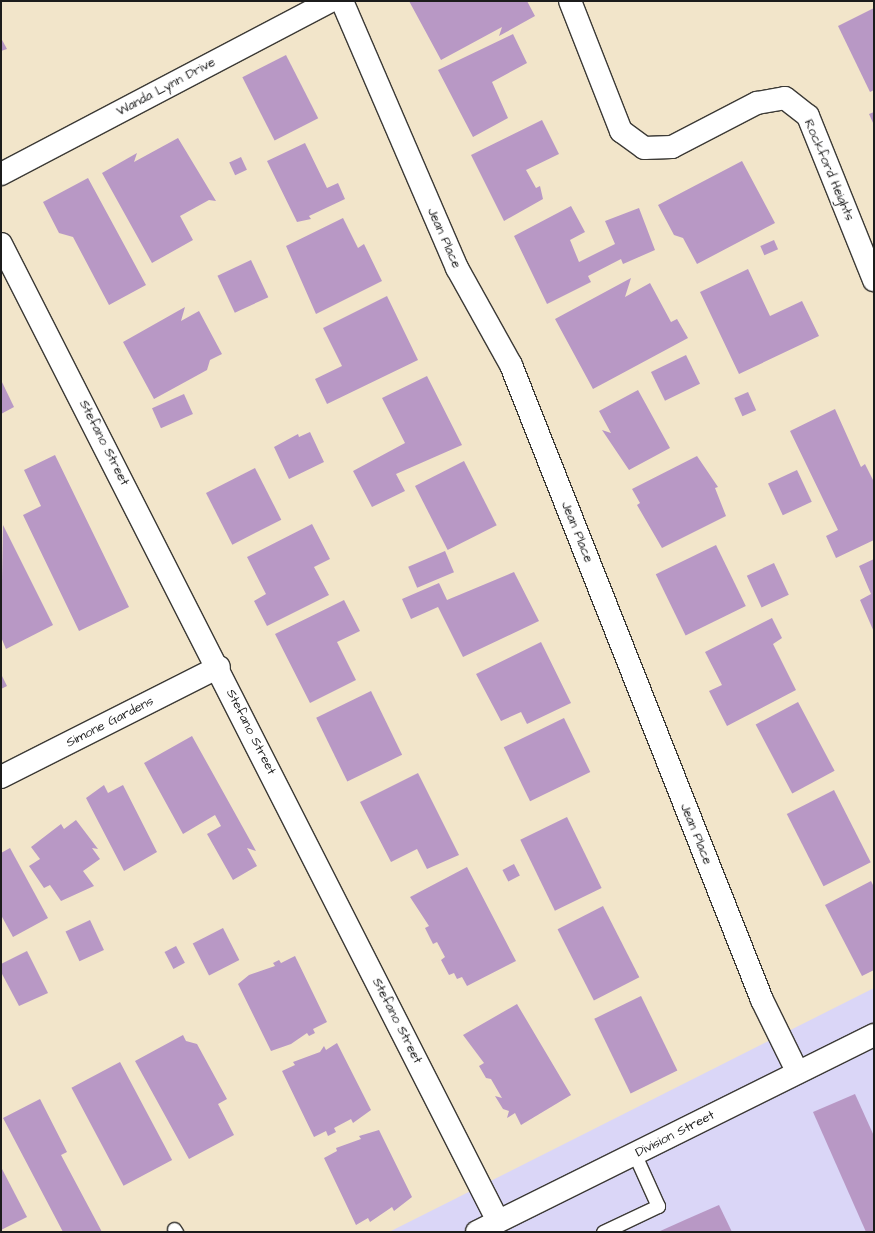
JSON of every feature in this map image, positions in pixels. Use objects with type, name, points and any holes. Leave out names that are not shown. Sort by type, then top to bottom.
[{"type":"street","name":"Wanda Lynn Drive","points":[[1,174],[331,1]]},
{"type":"street","name":"Jean Place","points":[[342,1],[457,268],[511,365],[759,992],[797,1071]]},
{"type":"street","name":"Rockford Heights","points":[[570,1],[621,131],[644,148],[672,147],[757,103],[785,98],[808,116],[874,280]]},
{"type":"street","name":"Stefano Street","points":[[1,244],[219,667],[498,1221]]},
{"type":"street","name":"Simone Gardens","points":[[1,777],[219,667]]},
{"type":"street","name":"Division Street","points":[[476,1232],[634,1155],[797,1071],[874,1035]]},
{"type":"lane","points":[[603,1232],[658,1206],[634,1155]]},
{"type":"shaded area","points":[[874,988],[874,1232],[389,1232]]},
{"type":"building","points":[[409,1],[527,1],[535,16],[499,36],[502,27],[441,60]]},
{"type":"building","points":[[874,8],[874,90],[870,92],[838,26]]},
{"type":"building","points":[[513,34],[527,63],[492,82],[508,118],[473,137],[438,70]]},
{"type":"building","points":[[1,38],[7,49],[1,51]]},
{"type":"building","points":[[286,55],[318,118],[275,141],[242,77]]},
{"type":"building","points":[[874,112],[874,125],[869,114]]},
{"type":"building","points":[[542,120],[559,154],[526,170],[536,188],[540,186],[543,199],[504,221],[471,155]]},
{"type":"building","points":[[178,138],[216,201],[209,200],[180,216],[193,240],[152,263],[102,173],[137,153],[134,162]]},
{"type":"building","points":[[305,143],[327,188],[338,183],[345,199],[309,216],[311,219],[297,222],[267,161]]},
{"type":"building","points":[[241,157],[247,170],[235,175],[229,162]]},
{"type":"building","points":[[742,161],[775,223],[697,264],[683,238],[674,235],[658,205]]},
{"type":"building","points":[[88,178],[146,285],[109,305],[73,237],[59,233],[43,202]]},
{"type":"building","points":[[571,206],[585,232],[570,240],[579,262],[615,244],[605,221],[639,208],[655,250],[623,264],[621,259],[588,276],[591,282],[547,304],[514,236]]},
{"type":"building","points":[[343,218],[358,248],[364,244],[382,281],[316,314],[286,246]]},
{"type":"building","points":[[774,240],[778,249],[764,255],[760,246]]},
{"type":"building","points":[[251,260],[268,297],[235,313],[217,276]]},
{"type":"building","points":[[748,269],[770,316],[802,301],[819,336],[739,374],[700,292]]},
{"type":"building","points":[[631,278],[625,297],[650,283],[671,322],[677,319],[688,338],[593,389],[555,319]]},
{"type":"building","points":[[387,296],[418,360],[327,404],[315,379],[342,366],[323,328]]},
{"type":"building","points":[[185,307],[181,321],[199,311],[222,354],[210,360],[207,370],[154,399],[123,342]]},
{"type":"building","points":[[686,355],[700,384],[665,401],[651,372]]},
{"type":"building","points":[[427,376],[462,445],[396,474],[405,491],[372,507],[353,471],[405,443],[382,398]]},
{"type":"building","points":[[1,380],[14,407],[1,414]]},
{"type":"building","points":[[638,390],[670,448],[629,470],[602,430],[611,433],[599,411]]},
{"type":"building","points":[[748,392],[756,410],[742,416],[734,398]]},
{"type":"building","points":[[184,394],[193,414],[161,428],[152,408]]},
{"type":"building","points":[[835,409],[861,467],[865,464],[874,482],[874,540],[836,558],[826,536],[838,530],[790,431]]},
{"type":"building","points":[[310,432],[324,462],[289,479],[274,447],[298,434],[299,437]]},
{"type":"building","points":[[55,455],[129,607],[79,631],[23,515],[41,506],[24,470]]},
{"type":"building","points":[[697,456],[718,487],[715,488],[726,516],[662,548],[637,505],[640,503],[632,489]]},
{"type":"building","points":[[464,461],[497,525],[448,550],[415,486]]},
{"type":"building","points":[[255,468],[281,520],[232,545],[206,493]]},
{"type":"building","points":[[797,470],[812,502],[783,515],[768,484]]},
{"type":"building","points":[[312,524],[330,559],[314,567],[329,595],[267,626],[254,601],[266,594],[247,557]]},
{"type":"building","points":[[3,525],[53,625],[6,649],[1,637]]},
{"type":"building","points":[[716,545],[746,606],[686,635],[656,574]]},
{"type":"building","points":[[445,551],[454,572],[417,588],[408,567]]},
{"type":"building","points":[[874,559],[874,632],[860,600],[871,594],[859,566]]},
{"type":"building","points":[[774,563],[789,595],[762,607],[747,576]]},
{"type":"building","points":[[514,572],[539,621],[463,657],[438,607],[411,619],[402,599],[439,583],[447,600]]},
{"type":"building","points":[[344,600],[360,631],[337,642],[356,680],[310,703],[275,634]]},
{"type":"building","points":[[772,618],[782,638],[773,644],[796,690],[727,726],[709,691],[722,685],[705,652]]},
{"type":"building","points":[[541,642],[571,703],[527,724],[521,712],[501,721],[476,674]]},
{"type":"building","points":[[1,674],[7,686],[1,689]]},
{"type":"building","points":[[371,691],[402,755],[347,782],[316,718]]},
{"type":"building","points":[[798,702],[835,771],[792,793],[756,725]]},
{"type":"building","points":[[564,718],[590,772],[530,801],[504,747]]},
{"type":"building","points":[[192,736],[256,851],[247,848],[257,866],[233,880],[207,834],[221,826],[215,815],[183,834],[144,763]]},
{"type":"building","points":[[418,773],[459,855],[427,869],[417,849],[391,862],[360,802]]},
{"type":"building","points":[[104,785],[108,793],[123,785],[157,852],[124,871],[86,798]]},
{"type":"building","points":[[834,790],[871,862],[824,886],[787,814]]},
{"type":"building","points":[[567,817],[602,888],[555,911],[520,840]]},
{"type":"building","points":[[76,820],[98,849],[92,848],[100,859],[83,871],[94,886],[61,901],[50,885],[44,888],[29,866],[40,859],[31,847],[61,824],[64,829]]},
{"type":"building","points":[[10,848],[48,918],[13,937],[1,915],[1,853]]},
{"type":"building","points":[[514,864],[520,876],[508,881],[502,870]]},
{"type":"building","points":[[467,867],[516,961],[467,986],[462,977],[457,979],[454,973],[449,975],[441,960],[445,957],[437,942],[433,944],[425,928],[429,926],[410,897]]},
{"type":"building","points":[[871,881],[874,887],[874,970],[862,976],[825,905]]},
{"type":"building","points":[[603,906],[639,977],[594,1000],[558,929]]},
{"type":"building","points":[[90,920],[104,950],[79,961],[66,931]]},
{"type":"building","points":[[223,928],[239,960],[209,976],[193,943]]},
{"type":"building","points":[[176,946],[185,963],[173,969],[165,952]]},
{"type":"building","points":[[27,951],[48,993],[19,1006],[1,972],[1,964]]},
{"type":"building","points":[[295,956],[327,1022],[313,1029],[315,1033],[309,1036],[307,1033],[291,1044],[271,1051],[238,984],[249,975],[275,966],[273,963],[279,960],[281,963]]},
{"type":"building","points":[[641,996],[677,1071],[631,1093],[594,1019]]},
{"type":"building","points":[[517,1004],[571,1095],[521,1125],[515,1113],[507,1118],[509,1111],[503,1109],[495,1096],[502,1098],[491,1079],[486,1078],[479,1066],[484,1063],[463,1035]]},
{"type":"building","points":[[183,1035],[186,1041],[197,1044],[227,1099],[218,1104],[234,1135],[189,1159],[135,1061]]},
{"type":"building","points":[[337,1043],[371,1110],[353,1123],[351,1119],[334,1128],[336,1132],[328,1136],[326,1131],[314,1137],[282,1071],[295,1065],[293,1062],[320,1052],[324,1046],[326,1050]]},
{"type":"building","points":[[120,1062],[172,1160],[124,1186],[71,1088]]},
{"type":"building","points":[[855,1094],[874,1136],[874,1232],[866,1232],[813,1112]]},
{"type":"building","points":[[40,1099],[67,1152],[61,1155],[102,1232],[63,1232],[3,1118]]},
{"type":"building","points":[[379,1130],[412,1197],[394,1211],[392,1207],[370,1222],[368,1218],[356,1225],[324,1158],[337,1151],[336,1148],[361,1139],[359,1136]]},
{"type":"building","points":[[1,1167],[27,1217],[1,1230]]},
{"type":"building","points":[[719,1205],[732,1232],[658,1232],[687,1219]]}]
